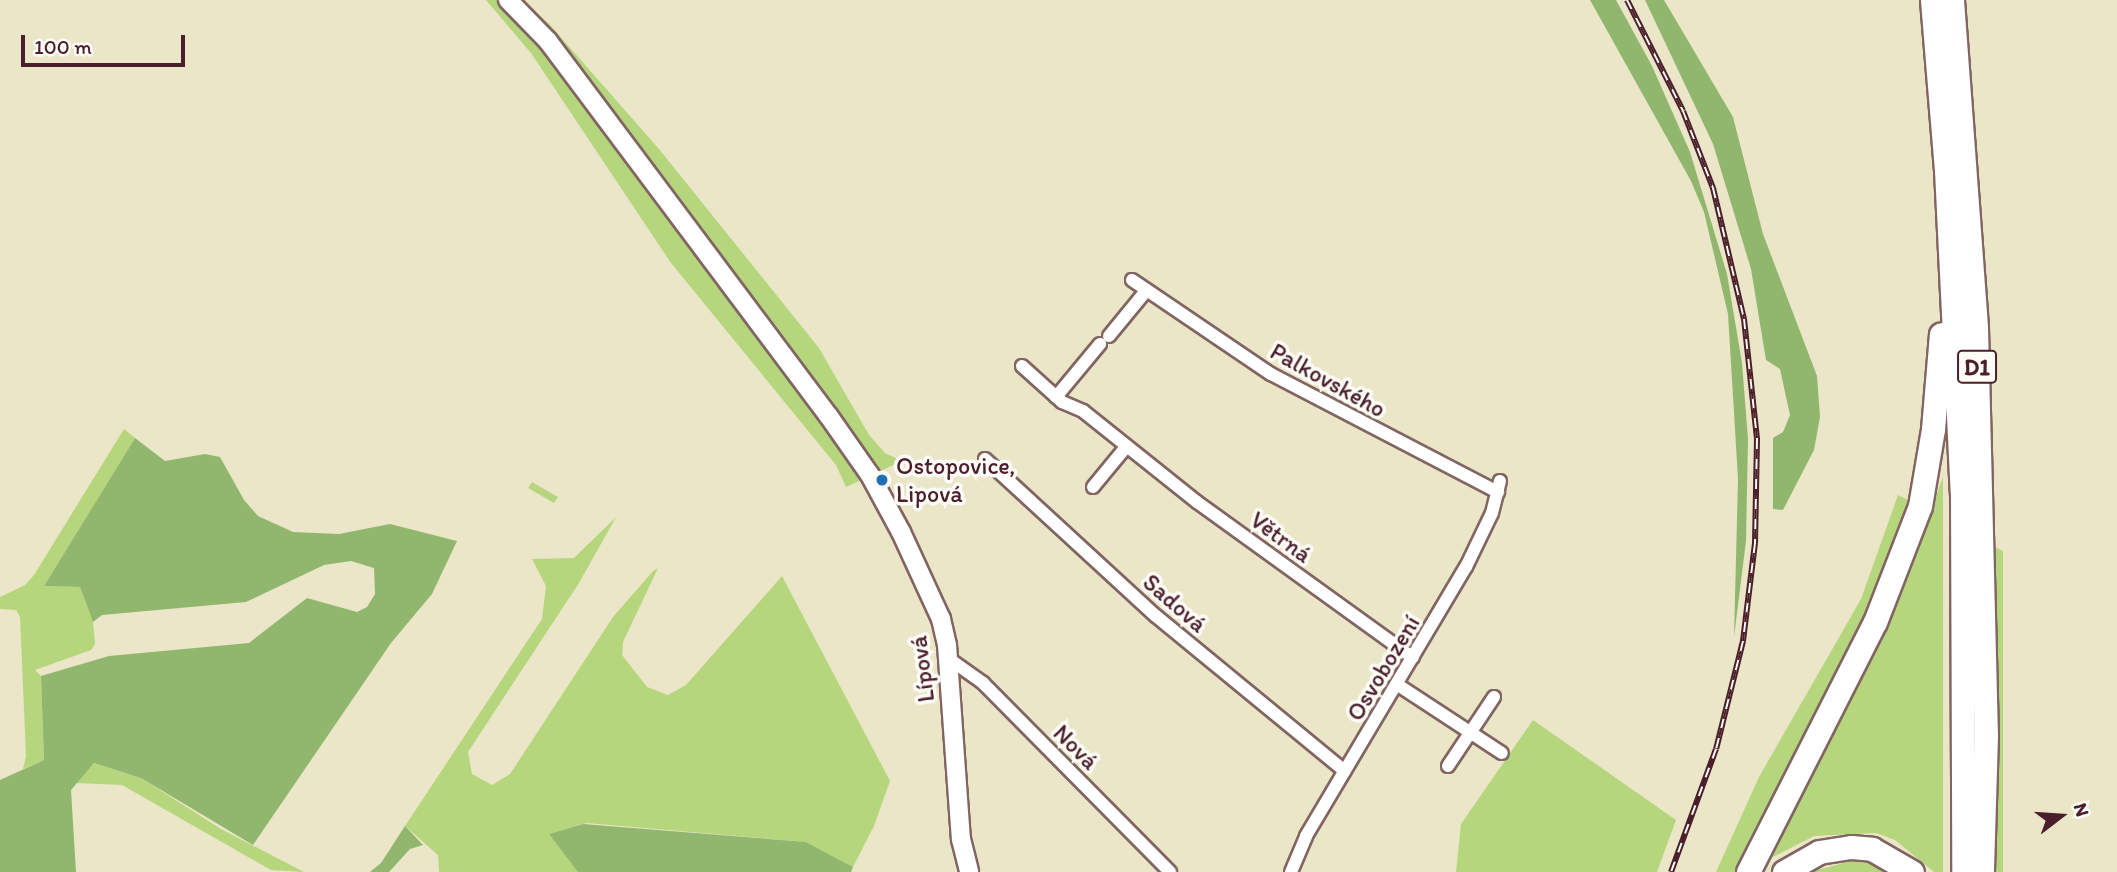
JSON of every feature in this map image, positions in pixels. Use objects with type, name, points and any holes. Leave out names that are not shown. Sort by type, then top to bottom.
[{"type":"highway","name":"D1","points":[[1932,0],[1946,170],[1962,493],[1963,872]]},
{"type":"highway","name":"D1","points":[[1952,0],[1976,328],[1986,736],[1982,872]]},
{"type":"highway","points":[[1748,872],[1875,622],[1920,506],[1941,350],[1946,170]]},
{"type":"highway","points":[[1986,736],[1993,872]]},
{"type":"highway","points":[[1784,872],[1819,852],[1851,847],[1872,849],[1912,872]]},
{"type":"street","name":"Lípová","points":[[508,0],[548,41],[870,475],[941,619],[948,658],[961,839],[969,872]]},
{"type":"street","name":"Palkovského","points":[[1132,281],[1271,374],[1499,487]]},
{"type":"street","points":[[1056,397],[1146,291]]},
{"type":"street","name":"Větrná","points":[[1022,366],[1056,397],[1083,411],[1126,447],[1413,659]]},
{"type":"street","points":[[1093,486],[1126,447]]},
{"type":"street","name":"Sadová","points":[[985,459],[1156,616],[1345,771]]},
{"type":"street","name":"Osvobození","points":[[1291,872],[1306,835],[1398,685],[1478,543],[1499,487]]},
{"type":"street","name":"Nová","points":[[948,658],[983,682],[1170,872]]},
{"type":"street","points":[[1398,685],[1502,752]]},
{"type":"street","points":[[1448,766],[1494,697]]},
{"type":"green space","points":[[486,0],[523,0],[550,25],[659,149],[819,348],[869,435],[885,453],[902,461],[846,487],[836,465],[671,263],[531,53]]},
{"type":"green space","points":[[1590,0],[1616,0],[1652,66],[1690,152],[1727,274],[1742,363],[1748,439],[1746,541],[1734,637],[1738,479],[1728,314],[1704,212],[1691,181]]},
{"type":"green space","points":[[1645,0],[1664,0],[1733,117],[1763,234],[1817,376],[1820,417],[1814,450],[1783,510],[1773,509],[1773,438],[1783,432],[1790,415],[1780,369],[1766,360],[1751,269],[1713,144]]},
{"type":"green space","points":[[124,429],[135,438],[44,586],[80,587],[93,622],[95,644],[91,650],[35,670],[41,676],[44,760],[23,769],[26,756],[20,617],[16,610],[0,609],[0,597],[25,585],[34,575]]},
{"type":"green space","points":[[135,438],[165,461],[205,454],[220,457],[244,500],[258,516],[293,532],[339,534],[390,524],[457,541],[432,594],[391,643],[253,845],[141,778],[94,763],[71,790],[76,872],[0,872],[0,780],[44,760],[41,676],[109,656],[249,643],[307,598],[357,612],[367,607],[375,594],[374,568],[351,561],[324,565],[246,602],[102,615],[93,622],[80,587],[44,586]]},
{"type":"green space","points":[[1943,477],[1943,872],[1934,872],[1895,840],[1876,833],[1814,836],[1771,858],[1888,627]]},
{"type":"green space","points":[[532,482],[558,497],[554,503],[528,488]]},
{"type":"green space","points":[[1898,495],[1920,506],[1748,872],[1716,872],[1759,777],[1861,599]]},
{"type":"green space","points":[[616,517],[579,583],[468,752],[472,774],[492,785],[510,774],[613,617],[653,571],[658,568],[623,642],[622,655],[647,687],[668,695],[686,685],[782,576],[890,781],[874,826],[853,867],[806,842],[586,823],[549,834],[579,872],[439,872],[438,855],[405,826],[542,619],[546,586],[532,559],[574,558]]},
{"type":"green space","points":[[1982,540],[2003,551],[2003,872],[1993,872]]},
{"type":"green space","points":[[1533,720],[1676,820],[1657,872],[1456,872],[1461,824]]},
{"type":"green space","points":[[94,763],[141,778],[221,829],[304,872],[271,870],[122,785],[76,783]]},
{"type":"green space","points":[[583,824],[806,842],[853,867],[851,872],[578,872],[549,834]]},
{"type":"green space","points":[[405,826],[423,845],[410,849],[389,872],[370,872],[381,863]]},
{"type":"green space","points":[[1851,861],[1869,862],[1887,872],[1810,872]]},
{"type":"railway","points":[[1627,0],[1683,111],[1713,188],[1744,319],[1757,439],[1755,543],[1743,641],[1716,749],[1671,872]]},
{"type":"place","name":"Ostopovice, Lipová","points":[[882,480]]}]
